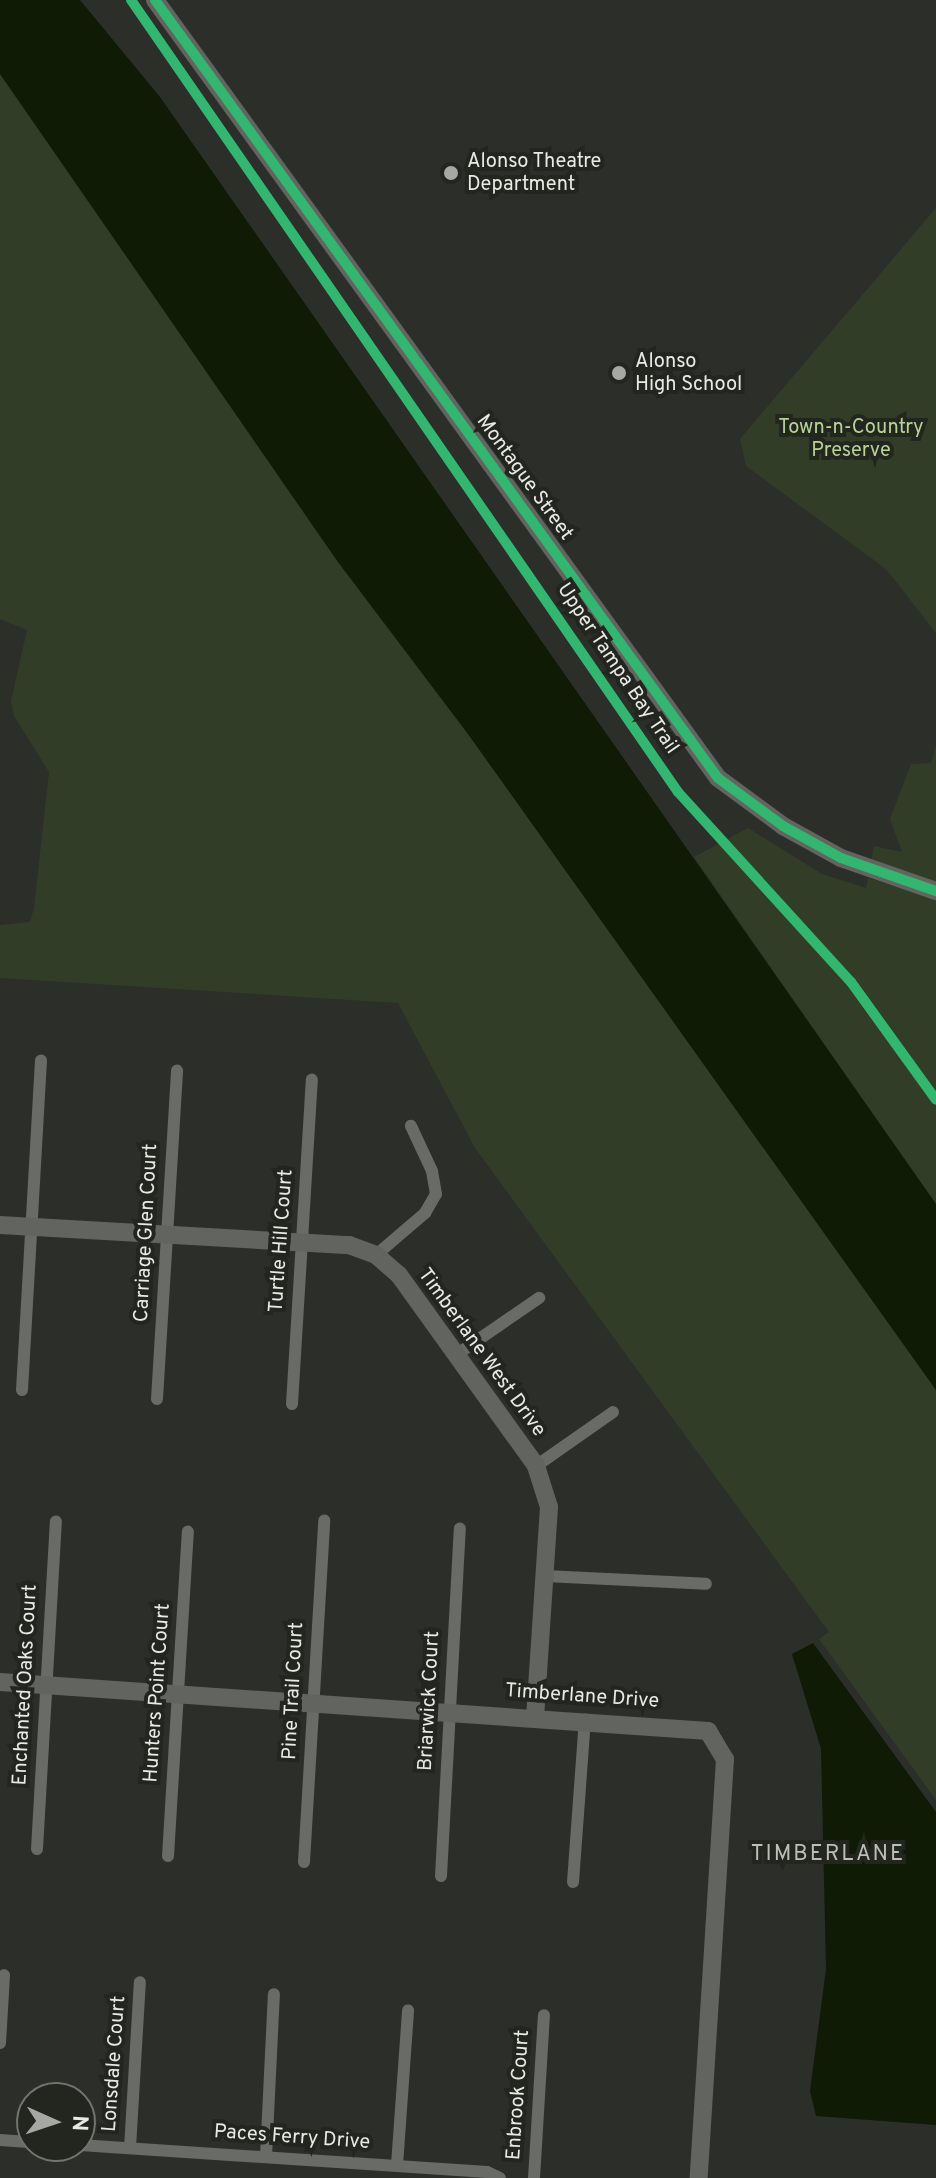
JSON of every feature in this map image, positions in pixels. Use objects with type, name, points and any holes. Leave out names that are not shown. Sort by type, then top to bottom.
[{"type":"street","name":"Montague Street","points":[[155,0],[718,778],[783,826],[841,858],[936,891]]},
{"type":"street","points":[[22,1390],[41,1061]]},
{"type":"street","name":"Carriage Glen Court","points":[[157,1399],[177,1071]]},
{"type":"street","name":"Turtle Hill Court","points":[[292,1404],[312,1080]]},
{"type":"street","points":[[376,1255],[425,1213],[436,1194],[432,1171],[411,1126]]},
{"type":"street","name":"Timberlane West Drive","points":[[0,1225],[349,1245],[376,1255],[399,1275],[536,1466],[549,1507],[535,1716]]},
{"type":"street","points":[[456,1355],[539,1298]]},
{"type":"street","points":[[536,1466],[613,1412]]},
{"type":"street","name":"Pine Trail Court","points":[[304,1862],[324,1521]]},
{"type":"street","name":"Enchanted Oaks Court","points":[[37,1849],[56,1522]]},
{"type":"street","name":"Briarwick Court","points":[[441,1876],[460,1529]]},
{"type":"street","name":"Hunters Point Court","points":[[168,1856],[188,1532]]},
{"type":"street","points":[[545,1576],[706,1584]]},
{"type":"street","name":"Timberlane Drive","points":[[0,1682],[585,1719],[708,1731],[725,1759],[699,2178]]},
{"type":"street","points":[[573,1882],[585,1719]]},
{"type":"street","points":[[0,2043],[4,1975]]},
{"type":"street","name":"Lonsdale Court","points":[[130,2148],[140,1982]]},
{"type":"street","points":[[266,2156],[274,1994]]},
{"type":"street","points":[[397,2165],[408,2010]]},
{"type":"street","name":"Enbrook Court","points":[[534,2178],[544,2015]]},
{"type":"street","name":"Paces Ferry Drive","points":[[96,2146],[487,2172],[500,2178]]},
{"type":"street","points":[[361,2178],[362,2163]]},
{"type":"green space","points":[[0,74],[338,562],[468,734],[936,1390],[936,1800],[819,1639],[829,1632],[475,1148],[398,1003],[0,978],[0,925],[30,922],[34,908],[49,772],[14,716],[11,701],[27,630],[0,619]]},
{"type":"green space","name":"Town-n-Country Preserve","points":[[936,208],[936,633],[886,569],[746,466],[740,439]]},
{"type":"green space","points":[[936,745],[936,883],[871,861],[874,846],[902,852],[890,819],[911,764],[931,763]]},
{"type":"green space","points":[[748,828],[822,874],[866,888],[868,878],[936,899],[936,1204],[694,857]]},
{"type":"shaded area","points":[[0,0],[80,0],[160,97],[936,1204],[936,1390],[468,734],[338,562],[0,74]]},
{"type":"shaded area","points":[[813,1643],[936,1812],[936,2125],[816,2116],[810,2091],[826,1969],[821,1749],[792,1654]]},
{"type":"cycle path","name":"Upper Tampa Bay Trail","points":[[131,0],[678,792],[851,982],[936,1100]]},
{"type":"cycle path","name":"Upper Tampa Bay Trail","points":[[155,0],[718,778],[783,826],[841,858],[936,891]]},
{"type":"place","name":"Alonso Theatre Department","points":[[451,173]]},
{"type":"place","name":"Alonso High School","points":[[619,373]]},
{"type":"district","name":"TIMBERLANE","points":[[828,1855]]}]
